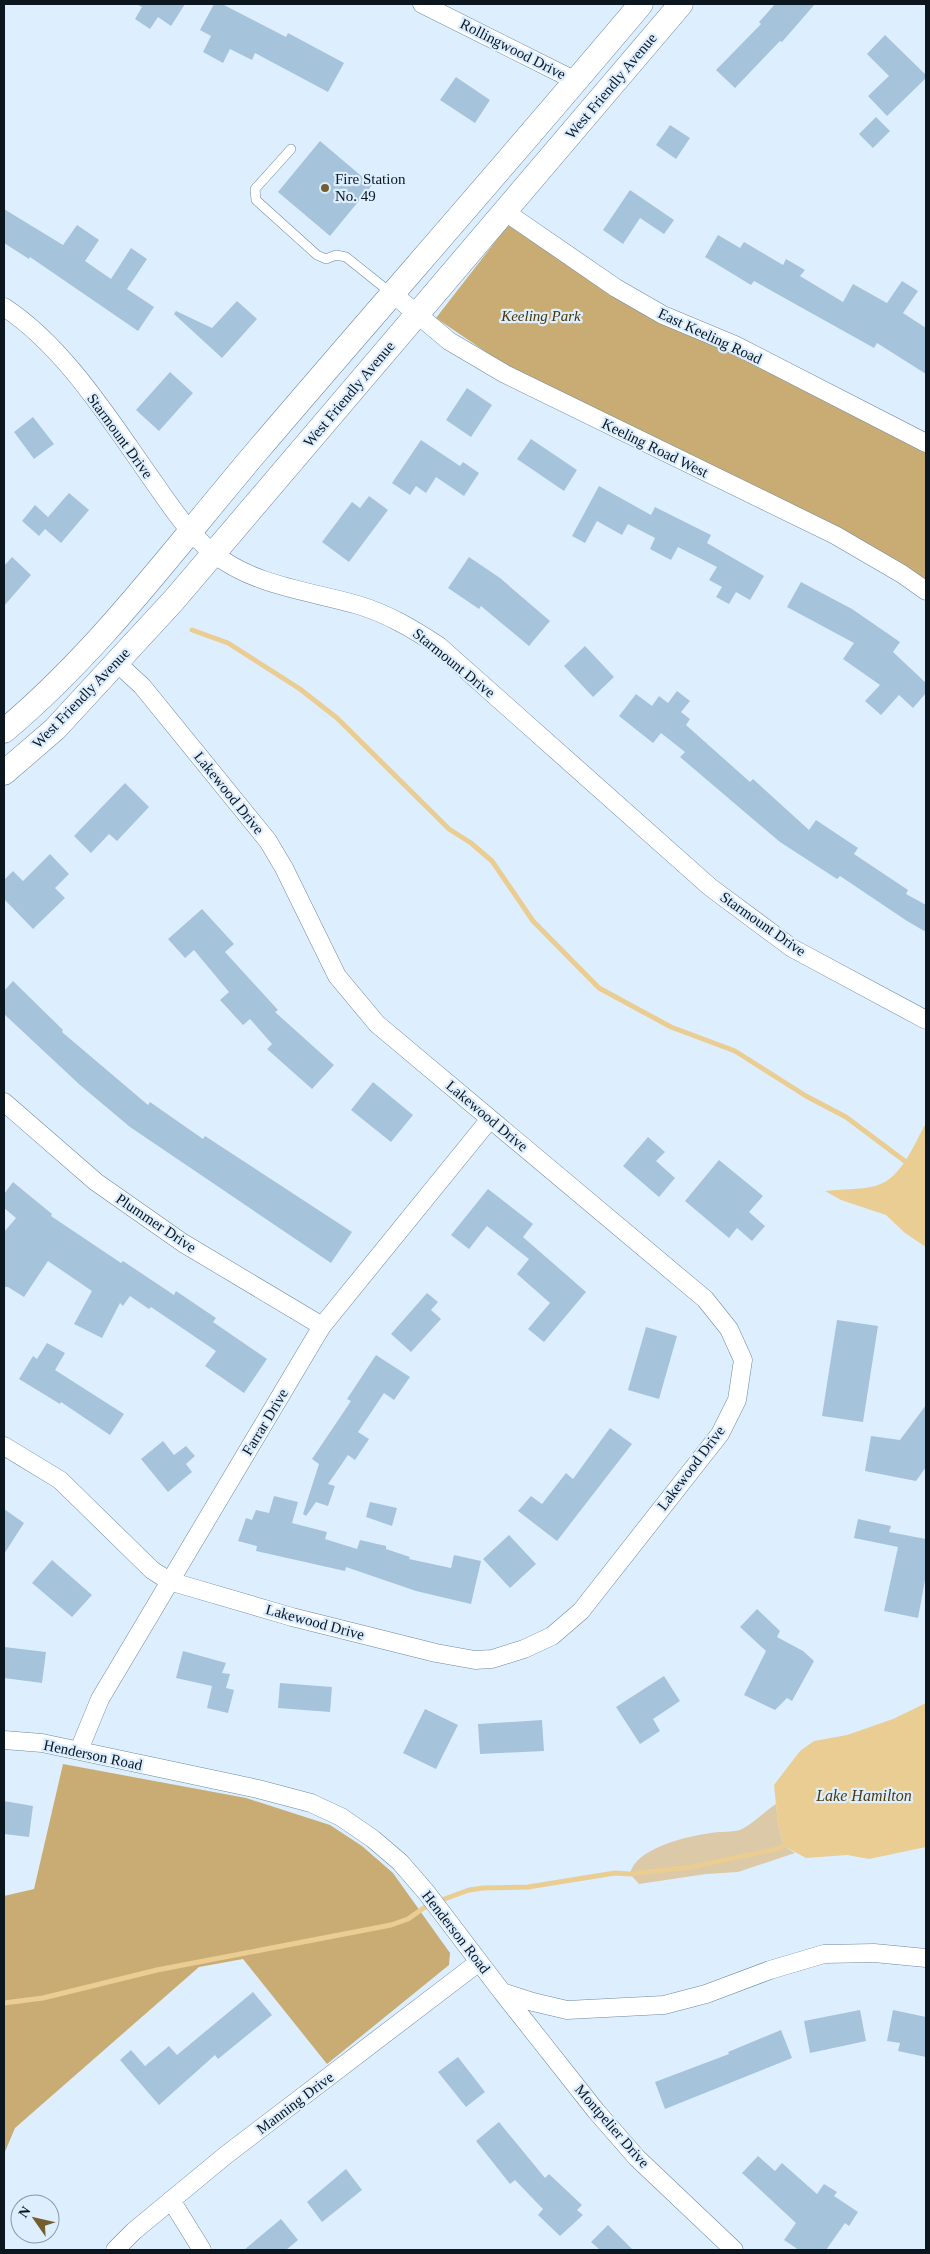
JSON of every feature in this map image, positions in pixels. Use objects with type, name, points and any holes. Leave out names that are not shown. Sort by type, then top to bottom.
[{"type":"main road","name":"West Friendly Avenue","points":[[4,731],[32,708],[96,643],[392,293],[641,4]]},
{"type":"main road","name":"West Friendly Avenue","points":[[4,773],[55,729],[174,600],[681,4]]},
{"type":"street","name":"Rollingwood Drive","points":[[422,4],[576,81]]},
{"type":"street","name":"East Keeling Road","points":[[504,211],[616,288],[663,315],[734,345],[926,443]]},
{"type":"street","name":"Keeling Road West","points":[[392,293],[450,341],[505,374],[835,535],[926,591]]},
{"type":"street","name":"Starmount Drive","points":[[4,307],[19,317],[62,359],[104,411],[189,532],[214,554],[229,565],[256,578],[360,606],[412,628],[439,646],[718,892],[792,948],[926,1020]]},
{"type":"street","name":"Lakewood Drive","points":[[4,1446],[60,1480],[152,1570],[169,1581],[292,1617],[436,1653],[475,1660],[492,1660],[524,1649],[552,1636],[581,1611],[720,1434],[737,1400],[743,1360],[729,1329],[705,1299],[377,1024],[354,1000],[324,954],[284,868],[268,841],[142,686],[117,663]]},
{"type":"street","name":"Plummer Drive","points":[[4,1102],[52,1145],[112,1193],[183,1243],[322,1326]]},
{"type":"street","name":"Farrar Drive","points":[[78,1750],[100,1699],[322,1326],[490,1119]]},
{"type":"street","name":"Henderson Road","points":[[4,1740],[42,1743],[258,1788],[311,1804],[341,1817],[373,1839],[400,1862],[426,1892],[502,1992]]},
{"type":"street","points":[[502,1992],[567,2010],[664,2005],[706,1994],[770,1970],[824,1954],[874,1953],[926,1958]]},
{"type":"street","name":"Manning Drive","points":[[115,2250],[134,2231],[234,2149],[479,1962]]},
{"type":"street","name":"Montpelier Drive","points":[[502,1992],[596,2112],[625,2145],[734,2250]]},
{"type":"street","points":[[171,2200],[202,2250]]},
{"type":"lane","points":[[291,148],[255,189],[256,200],[317,255],[326,259],[336,255],[346,257],[392,293]]},
{"type":"shaded area","points":[[776,1804],[778,1824],[784,1846],[795,1853],[738,1872],[706,1874],[639,1884],[630,1874],[634,1865],[652,1850],[689,1837],[742,1829]]},
{"type":"green space","name":"Keeling Park","points":[[509,224],[735,353],[926,451],[926,582],[511,369],[436,318]]},
{"type":"green space","points":[[63,1764],[246,1798],[330,1825],[362,1846],[393,1873],[450,1953],[449,1965],[327,2064],[243,1959],[199,1967],[15,2128],[4,2154],[4,1896],[34,1889]]},
{"type":"water","points":[[926,1123],[926,1247],[905,1233],[886,1215],[841,1200],[825,1191],[875,1186],[893,1176],[906,1160]]},
{"type":"water","name":"Lake Hamilton","points":[[926,1703],[926,1847],[869,1859],[847,1855],[806,1858],[784,1846],[778,1824],[774,1785],[800,1751],[814,1741],[847,1735],[893,1719]]},
{"type":"building","points":[[136,4],[185,4],[171,26],[158,17],[150,29],[135,19],[142,7]]},
{"type":"building","points":[[214,4],[222,4],[286,37],[288,33],[344,63],[328,92],[255,53],[252,60],[230,49],[223,63],[203,52],[211,36],[200,30]]},
{"type":"building","points":[[775,4],[815,4],[782,42],[780,41],[735,88],[716,70],[761,24],[759,22]]},
{"type":"building","points":[[885,35],[926,75],[926,78],[887,116],[868,96],[889,76],[867,54]]},
{"type":"building","points":[[456,77],[490,100],[475,123],[440,100]]},
{"type":"building","points":[[876,117],[890,131],[873,148],[859,134]]},
{"type":"building","points":[[670,125],[690,138],[676,159],[656,145]]},
{"type":"building","name":"Fire Station No. 49","points":[[320,141],[372,185],[330,236],[278,192]]},
{"type":"building","points":[[630,190],[674,220],[664,234],[640,218],[623,244],[603,230]]},
{"type":"building","points":[[4,209],[63,245],[77,225],[99,240],[85,261],[111,279],[131,248],[147,259],[127,289],[154,307],[138,331],[30,257],[29,259],[4,243]]},
{"type":"building","points":[[718,235],[740,248],[744,242],[783,265],[786,259],[805,270],[800,276],[843,302],[853,284],[887,303],[902,281],[918,291],[903,313],[926,328],[926,374],[877,343],[874,348],[754,281],[751,285],[705,257]]},
{"type":"building","points":[[237,301],[257,319],[222,358],[174,314],[176,311],[212,328]]},
{"type":"building","points":[[170,372],[193,393],[159,431],[136,410]]},
{"type":"building","points":[[467,388],[492,405],[471,437],[446,420]]},
{"type":"building","points":[[33,417],[54,444],[34,459],[14,432]]},
{"type":"building","points":[[531,439],[577,470],[564,491],[517,459]]},
{"type":"building","points":[[421,440],[460,466],[463,462],[479,473],[464,496],[436,477],[426,493],[416,486],[410,495],[392,483]]},
{"type":"building","points":[[599,486],[651,515],[655,507],[711,535],[707,543],[764,576],[750,600],[736,592],[729,604],[716,597],[722,587],[709,580],[717,567],[678,547],[671,560],[650,549],[655,538],[628,524],[622,535],[597,521],[585,543],[572,536]]},
{"type":"building","points":[[69,493],[89,510],[61,543],[45,529],[39,536],[22,521],[35,505],[48,517]]},
{"type":"building","points":[[369,496],[388,510],[349,562],[322,542],[352,502],[360,508]]},
{"type":"building","points":[[12,557],[31,575],[4,606],[4,566]]},
{"type":"building","points":[[469,557],[500,578],[550,621],[529,646],[481,606],[479,609],[448,588]]},
{"type":"building","points":[[801,582],[852,609],[900,642],[893,652],[926,683],[926,693],[913,708],[899,695],[881,715],[865,701],[880,685],[843,659],[854,643],[787,607]]},
{"type":"building","points":[[585,646],[614,677],[593,697],[564,666]]},
{"type":"building","points":[[677,691],[690,701],[681,712],[690,719],[686,725],[750,782],[753,779],[809,830],[816,820],[858,848],[854,854],[908,890],[906,894],[926,905],[926,932],[840,876],[837,879],[780,842],[680,757],[685,752],[661,733],[653,743],[619,716],[636,694],[652,706],[659,696],[668,703]]},
{"type":"building","points":[[125,783],[149,807],[117,841],[109,834],[91,853],[74,836]]},
{"type":"building","points":[[50,854],[69,874],[55,888],[65,898],[33,929],[4,899],[4,880],[13,871],[23,881]]},
{"type":"building","points":[[202,909],[234,944],[225,952],[278,1010],[275,1012],[334,1065],[312,1089],[267,1049],[272,1044],[250,1019],[243,1025],[220,1000],[229,992],[194,950],[185,958],[168,939]]},
{"type":"building","points":[[13,981],[63,1030],[62,1032],[148,1105],[150,1102],[203,1139],[205,1136],[352,1232],[331,1263],[130,1127],[80,1085],[4,1014],[4,991]]},
{"type":"building","points":[[373,1082],[413,1115],[391,1142],[351,1110]]},
{"type":"building","points":[[648,1137],[665,1152],[656,1161],[675,1178],[659,1197],[623,1166]]},
{"type":"building","points":[[719,1160],[763,1196],[749,1212],[765,1226],[752,1241],[737,1228],[729,1238],[685,1201]]},
{"type":"building","points":[[13,1182],[52,1214],[51,1216],[121,1263],[123,1261],[174,1295],[176,1291],[216,1318],[213,1322],[267,1359],[244,1393],[205,1366],[216,1351],[151,1307],[149,1309],[130,1296],[123,1306],[120,1303],[102,1338],[74,1324],[92,1291],[48,1261],[24,1297],[8,1287],[4,1287],[4,1232],[16,1218],[4,1208],[4,1194]]},
{"type":"building","points":[[488,1189],[533,1224],[523,1237],[586,1292],[544,1342],[528,1329],[550,1303],[517,1274],[529,1259],[487,1226],[469,1249],[451,1235]]},
{"type":"building","points":[[427,1293],[438,1302],[431,1310],[441,1319],[411,1352],[391,1334]]},
{"type":"building","points":[[837,1320],[878,1326],[863,1422],[822,1416]]},
{"type":"building","points":[[646,1327],[677,1336],[659,1399],[628,1390]]},
{"type":"building","points":[[47,1343],[65,1353],[55,1370],[124,1414],[110,1435],[61,1402],[60,1404],[19,1379],[33,1356],[37,1359]]},
{"type":"building","points":[[376,1355],[410,1377],[394,1400],[384,1393],[358,1432],[369,1439],[355,1460],[348,1455],[328,1484],[335,1486],[328,1506],[316,1502],[306,1516],[303,1514],[319,1464],[312,1459],[351,1401],[347,1399]]},
{"type":"building","points":[[926,1405],[926,1467],[916,1481],[865,1471],[871,1436],[900,1440]]},
{"type":"building","points":[[610,1428],[632,1444],[557,1541],[518,1511],[531,1496],[542,1504],[566,1473],[573,1479]]},
{"type":"building","points":[[163,1441],[174,1455],[186,1446],[195,1456],[186,1464],[192,1472],[168,1492],[141,1459]]},
{"type":"building","points":[[274,1496],[298,1502],[292,1523],[327,1532],[325,1539],[357,1549],[360,1540],[386,1546],[386,1549],[410,1557],[409,1559],[451,1568],[454,1555],[481,1561],[471,1604],[416,1591],[346,1567],[345,1571],[256,1551],[257,1546],[238,1541],[246,1518],[252,1520],[256,1510],[269,1513]]},
{"type":"building","points":[[370,1502],[397,1508],[392,1526],[366,1517]]},
{"type":"building","points":[[4,1509],[24,1523],[4,1554]]},
{"type":"building","points":[[858,1519],[891,1526],[889,1532],[926,1539],[926,1575],[918,1618],[884,1611],[898,1547],[854,1538]]},
{"type":"building","points":[[509,1535],[536,1564],[510,1588],[483,1559]]},
{"type":"building","points":[[52,1560],[92,1595],[72,1617],[32,1583]]},
{"type":"building","points":[[757,1609],[780,1631],[777,1637],[803,1651],[814,1661],[792,1701],[787,1698],[775,1710],[744,1695],[766,1651],[740,1627]]},
{"type":"building","points":[[4,1647],[46,1652],[42,1683],[4,1678]]},
{"type":"building","points":[[183,1651],[226,1663],[222,1673],[230,1674],[226,1688],[234,1690],[228,1713],[207,1708],[212,1686],[176,1678]]},
{"type":"building","points":[[664,1676],[680,1701],[653,1719],[660,1731],[640,1744],[616,1707]]},
{"type":"building","points":[[280,1683],[332,1687],[330,1712],[278,1708]]},
{"type":"building","points":[[425,1709],[458,1725],[436,1769],[403,1753]]},
{"type":"building","points":[[542,1720],[544,1751],[480,1754],[478,1724]]},
{"type":"building","points":[[4,1801],[33,1806],[29,1837],[4,1834]]},
{"type":"building","points":[[253,1992],[272,2015],[218,2059],[215,2055],[159,2105],[120,2060],[131,2050],[145,2066],[169,2046],[177,2055]]},
{"type":"building","points":[[860,2010],[866,2041],[810,2053],[804,2021]]},
{"type":"building","points":[[893,2010],[926,2017],[926,2057],[898,2051],[900,2043],[887,2041]]},
{"type":"building","points":[[781,2030],[792,2058],[665,2109],[655,2082],[729,2054],[728,2052]]},
{"type":"building","points":[[458,2057],[485,2092],[466,2107],[438,2072]]},
{"type":"building","points":[[499,2122],[545,2178],[549,2174],[582,2205],[577,2210],[583,2215],[560,2236],[538,2215],[543,2209],[515,2180],[510,2184],[476,2141]]},
{"type":"building","points":[[758,2156],[775,2171],[782,2163],[817,2194],[824,2184],[837,2192],[834,2196],[858,2212],[849,2226],[845,2223],[826,2250],[799,2250],[784,2240],[796,2223],[742,2173]]},
{"type":"building","points":[[346,2169],[362,2190],[322,2222],[307,2202]]},
{"type":"building","points":[[281,2219],[298,2240],[286,2250],[244,2250]]},
{"type":"building","points":[[608,2225],[633,2250],[600,2250],[591,2242]]},
{"type":"waterway","points":[[192,630],[228,643],[300,689],[337,718],[449,829],[471,843],[492,861],[533,921],[599,988],[671,1027],[735,1051],[806,1096],[846,1117],[910,1165]]},
{"type":"waterway","points":[[4,2003],[43,1998],[157,1970],[391,1925],[408,1919],[428,1905],[469,1890],[528,1887],[615,1873],[630,1874],[691,1867],[777,1849],[790,1843]]},
{"type":"place","name":"Fire Station No. 49","points":[[325,188]]}]
